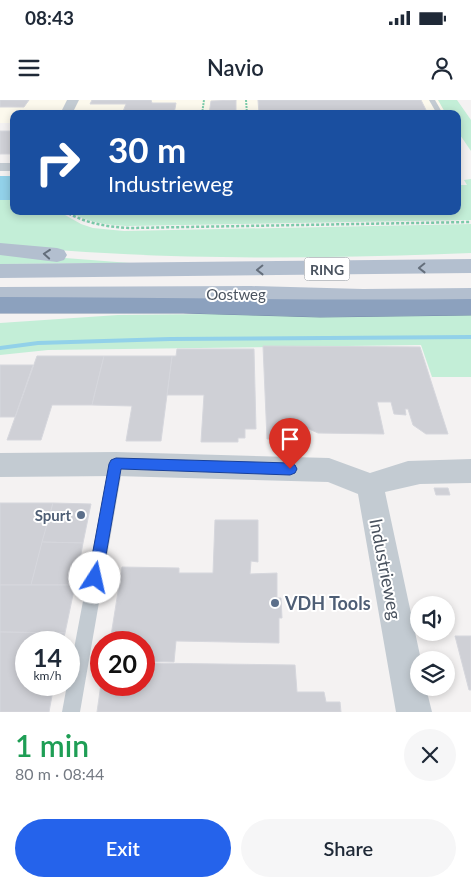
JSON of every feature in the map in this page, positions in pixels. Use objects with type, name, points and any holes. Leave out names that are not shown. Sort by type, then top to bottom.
[{"type":"highway","points":[[0,305],[218,305],[320,309],[471,307]]},
{"type":"highway","points":[[0,318],[71,305]]},
{"type":"main road","points":[[0,249],[99,258],[182,270]]},
{"type":"main road","name":"Oostweg","points":[[0,271],[471,266]]},
{"type":"main road","name":"Oostweg","points":[[0,295],[224,294],[371,298],[471,296]]},
{"type":"street","points":[[0,465],[116,464],[329,470],[370,486],[389,477],[413,471],[471,471]]},
{"type":"street","name":"Industrieweg","points":[[370,486],[414,712]]},
{"type":"lane","points":[[71,712],[116,464]]},
{"type":"path","points":[[70,215],[77,220],[130,228],[471,222]]},
{"type":"shaded area","points":[[0,100],[438,100],[444,110],[10,110],[10,123],[0,123]]},
{"type":"green space","points":[[438,100],[457,100],[471,120],[471,151],[461,136],[461,110],[444,110]]},
{"type":"green space","points":[[471,179],[471,220],[127,226],[96,222],[75,215],[461,215],[461,185],[467,185],[464,180]]},
{"type":"green space","points":[[0,200],[10,200],[10,215],[65,215],[93,228],[124,231],[471,224],[471,253],[353,257],[176,256],[117,254],[0,245]]},
{"type":"green space","points":[[0,253],[130,263],[0,264]]},
{"type":"green space","points":[[471,311],[471,377],[432,377],[421,345],[48,350],[0,355],[0,323],[118,315]]},
{"type":"water","points":[[0,176],[10,176],[10,200],[0,200]]},
{"type":"building","points":[[0,100],[29,100],[24,107],[0,107]]},
{"type":"building","points":[[92,100],[151,100],[152,103],[176,103],[175,110],[124,110],[126,104],[90,104]]},
{"type":"building","points":[[236,100],[236,110],[210,110],[211,101]]},
{"type":"building","points":[[258,100],[421,100],[426,110],[259,110]]},
{"type":"building","points":[[0,131],[10,131],[10,154],[0,154]]},
{"type":"building","points":[[263,346],[420,347],[448,434],[426,434],[413,425],[408,409],[405,409],[406,415],[394,414],[391,402],[377,402],[384,434],[318,433],[300,425],[292,439],[267,439]]},
{"type":"building","points":[[177,349],[254,349],[256,429],[245,429],[245,438],[238,438],[238,442],[201,442],[204,395],[167,395],[172,356],[176,356]]},
{"type":"building","points":[[37,356],[104,356],[92,405],[52,405],[41,440],[7,440]]},
{"type":"building","points":[[104,356],[172,356],[161,441],[126,441],[132,406],[92,405]]},
{"type":"building","points":[[0,365],[33,365],[15,417],[0,417]]},
{"type":"building","points":[[434,488],[448,488],[450,495],[436,495]]},
{"type":"building","points":[[0,503],[53,503],[31,585],[0,585]]},
{"type":"building","points":[[53,503],[91,504],[83,543],[42,542]]},
{"type":"building","points":[[215,520],[258,520],[258,562],[251,561],[250,574],[277,573],[277,598],[281,598],[282,618],[279,618],[279,643],[176,641],[174,662],[155,661],[155,631],[112,631],[122,567],[179,568],[179,573],[213,573]]},
{"type":"building","points":[[42,542],[83,543],[75,585],[31,585]]},
{"type":"building","points":[[0,585],[75,585],[65,631],[0,632]]},
{"type":"building","points":[[0,632],[15,632],[15,696],[52,696],[49,712],[0,712]]},
{"type":"building","points":[[455,636],[471,636],[471,690],[469,690]]},
{"type":"building","points":[[155,663],[295,665],[297,692],[324,692],[326,702],[340,702],[341,712],[97,712],[99,696],[155,696]]},
{"type":"waterway","points":[[0,348],[38,343],[170,339],[471,337]]},
{"type":"place","name":"Spurt","points":[[81,515]]},
{"type":"place","name":"VDH Tools","points":[[275,603]]},
{"type":"route","points":[[95,578],[116,464],[290,469]]}]
